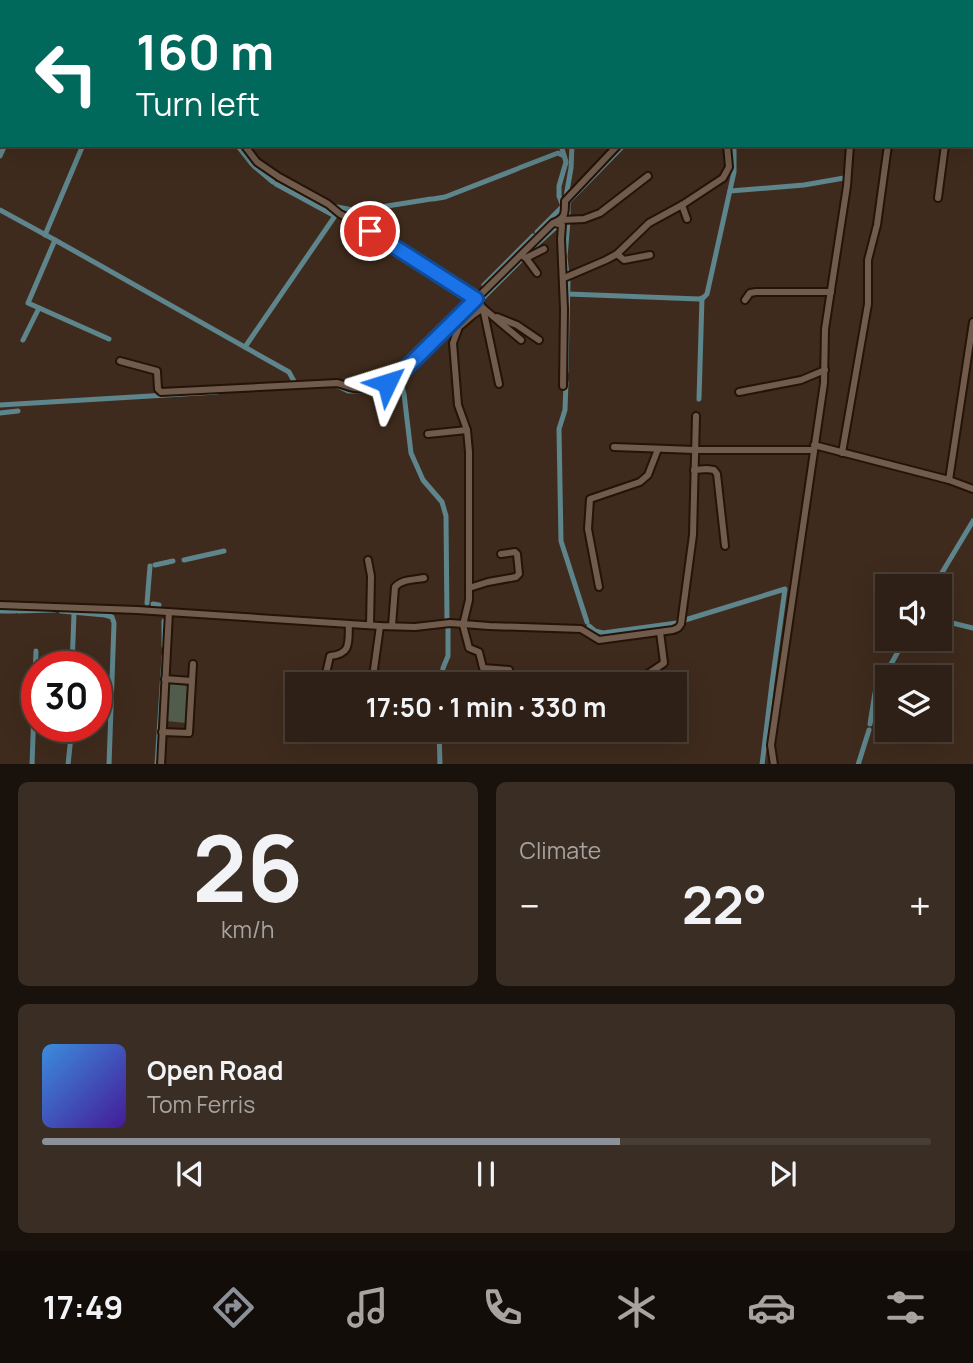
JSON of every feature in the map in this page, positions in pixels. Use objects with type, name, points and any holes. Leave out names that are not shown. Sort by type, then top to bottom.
[{"type":"street","points":[[246,147],[257,162],[279,177],[376,234],[476,299],[483,309],[521,340]]},
{"type":"street","points":[[120,361],[157,371],[158,389],[161,392],[337,383],[360,388],[387,383],[399,375],[565,215],[565,201],[616,147]]},
{"type":"street","points":[[564,278],[617,254],[649,223],[723,178],[729,167],[727,147]]},
{"type":"street","points":[[774,764],[771,745],[825,370],[825,329],[847,186],[850,147]]},
{"type":"street","points":[[842,453],[868,304],[868,260],[877,225],[888,147]]},
{"type":"street","points":[[939,198],[945,147]]},
{"type":"street","points":[[557,222],[584,219],[600,213],[648,176]]},
{"type":"street","points":[[682,205],[687,219]]},
{"type":"street","points":[[557,222],[562,225],[564,278],[562,386]]},
{"type":"street","points":[[524,256],[544,249]]},
{"type":"street","points":[[617,254],[624,260],[650,256]]},
{"type":"street","points":[[524,256],[537,273]]},
{"type":"street","points":[[745,300],[750,293],[756,292],[831,292]]},
{"type":"street","points":[[483,309],[499,384]]},
{"type":"street","points":[[483,309],[459,327],[453,342],[458,405],[467,430],[469,463],[470,600],[463,625],[469,649],[479,652],[483,668],[509,670]]},
{"type":"street","points":[[492,316],[517,325],[539,340]]},
{"type":"street","points":[[949,480],[973,322]]},
{"type":"street","points":[[739,392],[801,380],[825,370]]},
{"type":"street","points":[[0,605],[169,612],[380,626],[450,624],[581,629],[599,640],[673,630],[681,624],[693,535],[696,416]]},
{"type":"street","points":[[428,434],[467,430]]},
{"type":"street","points":[[614,447],[695,450],[813,447],[949,480],[973,489]]},
{"type":"street","points":[[599,587],[588,529],[590,499],[640,482],[648,475],[658,449]]},
{"type":"street","points":[[694,470],[714,470],[717,474],[725,546]]},
{"type":"street","points":[[469,588],[519,574],[517,554],[500,554]]},
{"type":"street","points":[[368,559],[371,576],[370,625]]},
{"type":"street","points":[[393,626],[395,587],[404,581],[424,578]]},
{"type":"street","points":[[161,764],[169,612]]},
{"type":"street","points":[[327,672],[330,656],[346,652],[349,624]]},
{"type":"street","points":[[374,672],[380,626]]},
{"type":"street","points":[[651,672],[664,663],[660,632]]},
{"type":"street","points":[[162,732],[189,733],[193,664]]},
{"type":"street","points":[[165,679],[192,681]]},
{"type":"green space","points":[[168,683],[189,686],[186,723],[166,721]]},
{"type":"waterway","points":[[0,156],[4,147]]},
{"type":"waterway","points":[[45,235],[82,147]]},
{"type":"waterway","points":[[239,147],[252,164]]},
{"type":"waterway","points":[[537,232],[563,206],[559,186],[566,162],[562,147]]},
{"type":"waterway","points":[[566,197],[572,147]]},
{"type":"waterway","points":[[568,218],[568,202],[622,147]]},
{"type":"waterway","points":[[568,294],[703,298],[707,294],[734,172],[734,147]]},
{"type":"waterway","points":[[519,168],[558,153],[562,155]]},
{"type":"waterway","points":[[254,166],[273,182]]},
{"type":"waterway","points":[[433,199],[445,197],[517,169]]},
{"type":"waterway","points":[[730,191],[804,185],[844,178]]},
{"type":"waterway","points":[[245,347],[335,216],[276,184]]},
{"type":"waterway","points":[[337,207],[369,213],[381,207],[431,199]]},
{"type":"waterway","points":[[0,210],[55,240]]},
{"type":"waterway","points":[[567,275],[565,257],[568,221]]},
{"type":"waterway","points":[[525,255],[556,227],[560,229]]},
{"type":"waterway","points":[[484,285],[533,236]]},
{"type":"waterway","points":[[109,339],[28,303],[55,240],[289,372],[297,387]]},
{"type":"waterway","points":[[480,301],[522,259]]},
{"type":"waterway","points":[[566,372],[568,279]]},
{"type":"waterway","points":[[699,399],[702,298]]},
{"type":"waterway","points":[[429,351],[477,304]]},
{"type":"waterway","points":[[23,340],[39,308]]},
{"type":"waterway","points":[[404,377],[427,354]]},
{"type":"waterway","points":[[379,388],[389,386],[402,378]]},
{"type":"waterway","points":[[400,380],[411,453],[423,480],[442,502],[446,516],[447,621]]},
{"type":"waterway","points":[[566,382],[565,410],[559,429],[561,541],[587,622]]},
{"type":"waterway","points":[[336,385],[348,391],[362,391]]},
{"type":"waterway","points":[[0,405],[217,392]]},
{"type":"waterway","points":[[0,413],[18,411]]},
{"type":"waterway","points":[[941,574],[973,521]]},
{"type":"waterway","points":[[184,560],[224,551]]},
{"type":"waterway","points":[[155,565],[173,561]]},
{"type":"waterway","points":[[147,603],[150,566]]},
{"type":"waterway","points":[[685,620],[785,589],[762,764]]},
{"type":"waterway","points":[[153,604],[159,605]]},
{"type":"waterway","points":[[18,611],[54,610]]},
{"type":"waterway","points":[[0,611],[15,611]]},
{"type":"waterway","points":[[61,611],[105,615],[112,617],[114,623],[109,764]]},
{"type":"waterway","points":[[73,651],[74,613]]},
{"type":"waterway","points":[[164,621],[164,646]]},
{"type":"waterway","points":[[589,626],[603,633],[677,623]]},
{"type":"waterway","points":[[952,623],[973,628]]},
{"type":"waterway","points":[[443,672],[448,656],[448,626]]},
{"type":"waterway","points":[[870,724],[875,693],[898,651]]},
{"type":"waterway","points":[[157,764],[164,656]]},
{"type":"waterway","points":[[858,764],[869,730]]},
{"type":"waterway","points":[[32,764],[33,742]]},
{"type":"waterway","points":[[68,764],[70,742]]},
{"type":"waterway","points":[[439,742],[440,764]]},
{"type":"route","points":[[370,231],[476,299],[399,375],[387,383]]}]
